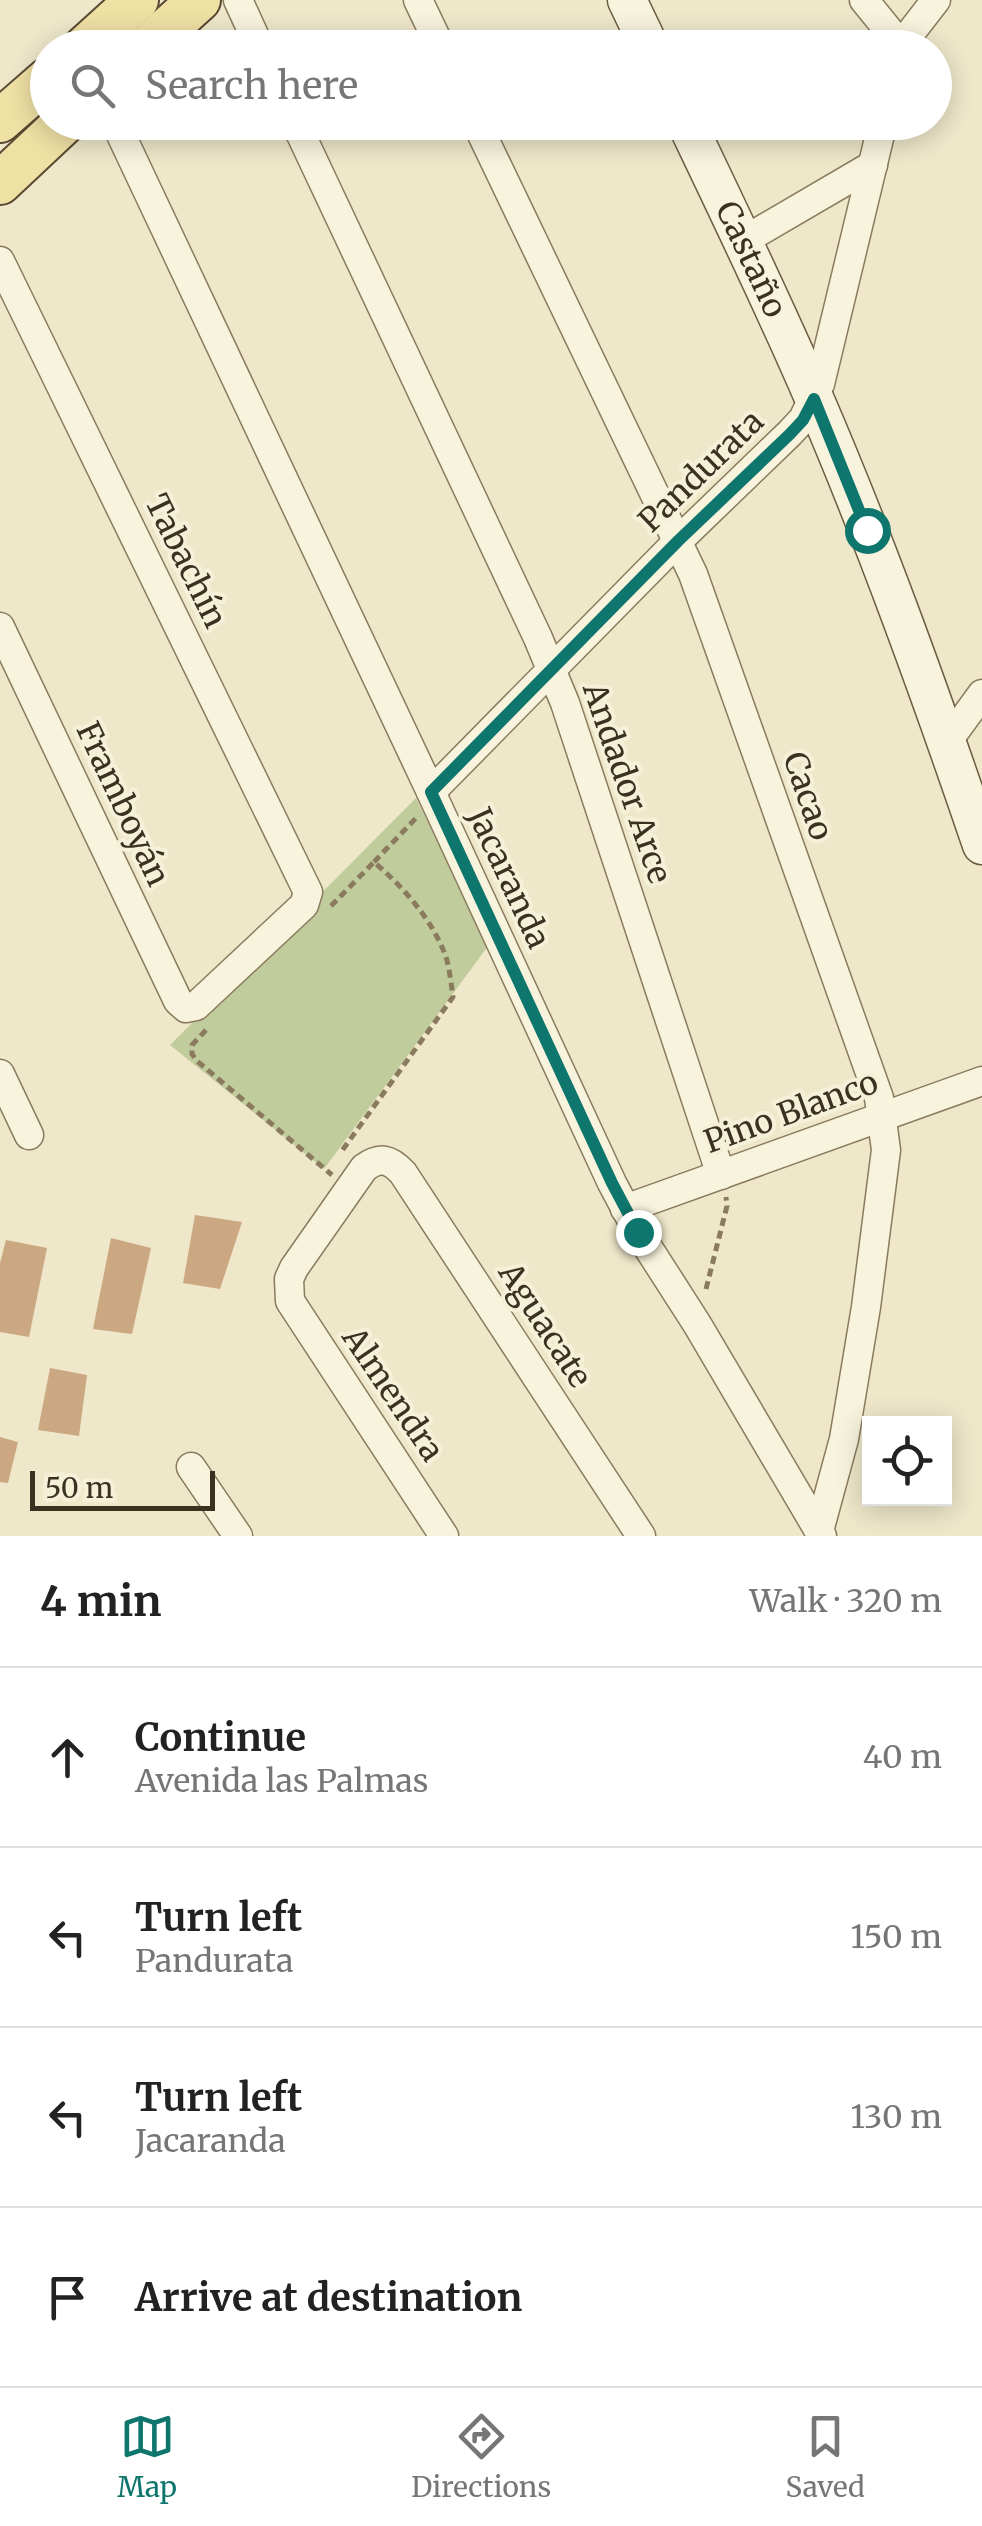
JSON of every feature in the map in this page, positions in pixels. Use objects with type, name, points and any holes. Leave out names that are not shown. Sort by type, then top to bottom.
[{"type":"main road","points":[[104,30],[137,0]]},
{"type":"main road","points":[[166,30],[199,0]]},
{"type":"main road","points":[[0,120],[30,94]]},
{"type":"main road","points":[[0,183],[46,140]]},
{"type":"street","points":[[238,0],[252,30]]},
{"type":"street","points":[[418,0],[432,30]]},
{"type":"street","points":[[627,0],[641,30]]},
{"type":"street","points":[[864,0],[888,30]]},
{"type":"street","points":[[913,30],[936,0]]},
{"type":"street","name":"Jacaranda","points":[[124,140],[625,1210],[820,1534]]},
{"type":"street","name":"Andador Arce","points":[[303,140],[552,672],[720,1175]]},
{"type":"street","name":"Cacao","points":[[485,140],[693,574],[879,1098],[886,1150],[866,1307],[844,1439],[820,1534]]},
{"type":"street","name":"Castaño","points":[[695,140],[814,399],[947,742],[982,845]]},
{"type":"street","name":"Pandurata","points":[[433,795],[678,541],[803,420],[814,399],[878,140]]},
{"type":"street","points":[[743,241],[872,165]]},
{"type":"street","name":"Tabachín","points":[[0,261],[316,902]]},
{"type":"street","name":"Framboyán","points":[[0,627],[178,1001],[186,1008],[196,1006],[304,905],[316,902]]},
{"type":"street","points":[[947,742],[982,694]]},
{"type":"street","points":[[0,1074],[29,1135]]},
{"type":"street","name":"Pino Blanco","points":[[625,1210],[982,1081]]},
{"type":"street","name":"Aguacate","points":[[348,1191],[373,1161],[393,1162],[642,1536]]},
{"type":"street","name":"Almendra","points":[[348,1191],[294,1268],[289,1280],[290,1301],[444,1536]]},
{"type":"street","points":[[191,1466],[238,1536]]},
{"type":"path","points":[[316,902],[374,862],[433,795]]},
{"type":"path","points":[[339,1155],[453,997],[446,958],[426,919],[402,887],[374,862]]},
{"type":"path","points":[[211,1026],[192,1046],[197,1061],[348,1191]]},
{"type":"path","points":[[697,1324],[727,1206],[720,1175]]},
{"type":"green space","points":[[416,798],[491,942],[324,1169],[170,1045]]},
{"type":"building","points":[[195,1215],[242,1222],[220,1289],[183,1283]]},
{"type":"building","points":[[111,1238],[151,1248],[132,1334],[93,1329]]},
{"type":"building","points":[[6,1240],[47,1248],[29,1337],[0,1332],[0,1263]]},
{"type":"building","points":[[50,1368],[87,1375],[79,1436],[38,1430]]},
{"type":"building","points":[[0,1437],[18,1442],[8,1483],[0,1482]]},
{"type":"route","points":[[638,1232],[431,792],[678,541],[790,434],[814,399],[867,530]]}]
